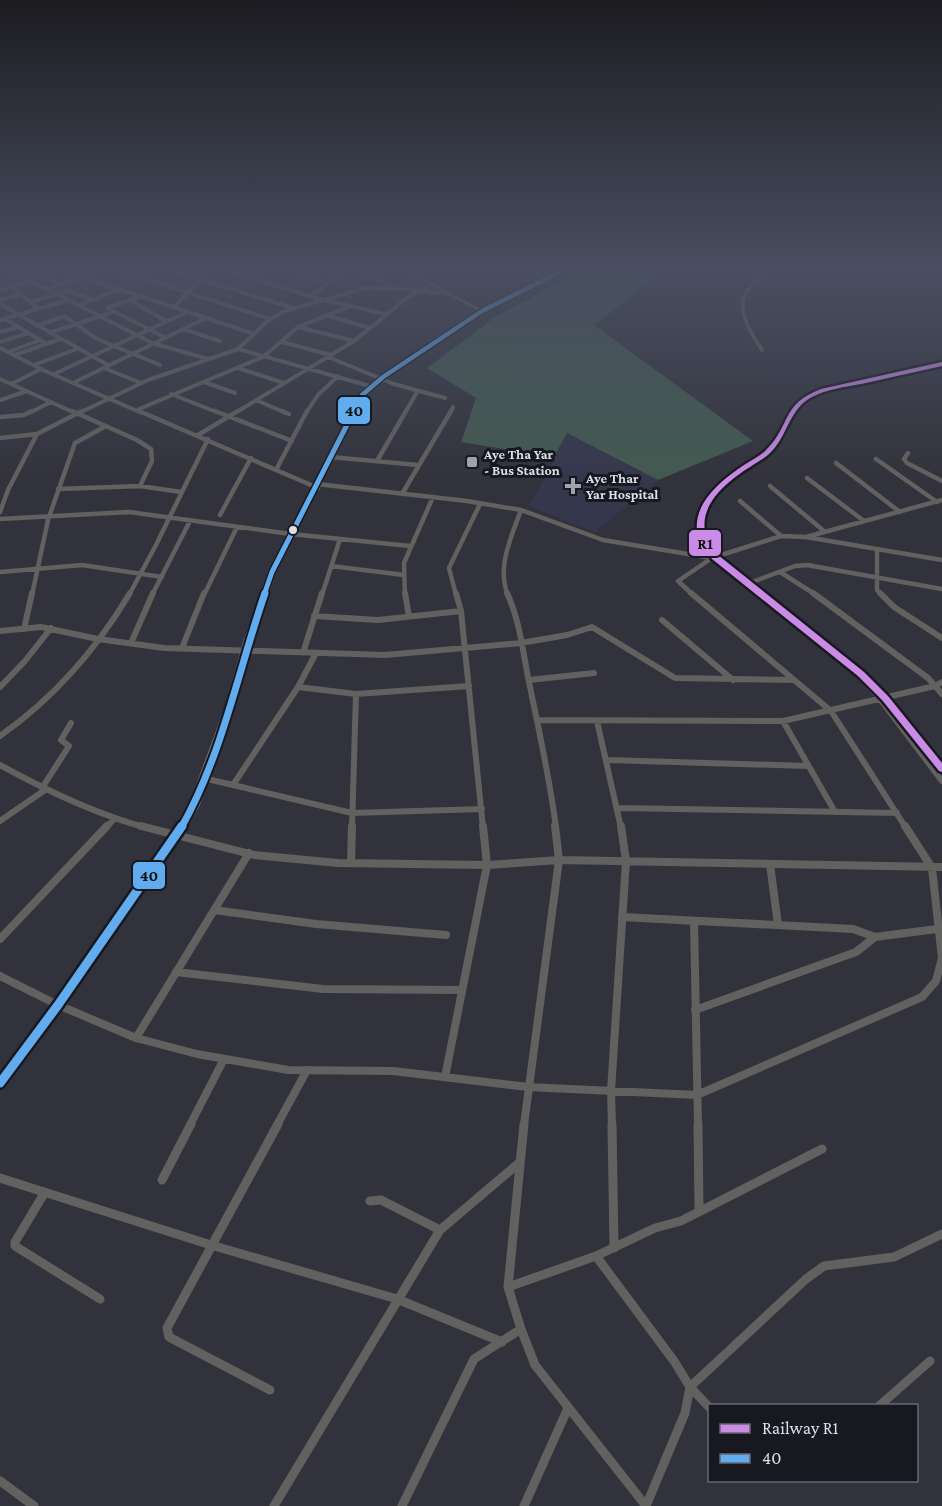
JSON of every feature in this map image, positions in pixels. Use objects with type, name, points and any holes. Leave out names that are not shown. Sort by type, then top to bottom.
[{"type":"highway","points":[[0,1083],[58,1005],[177,835],[194,805],[230,706],[245,650],[272,572],[362,395],[370,386],[438,340]]},
{"type":"street","points":[[8,352],[39,340]]},
{"type":"street","points":[[40,340],[47,344]]},
{"type":"street","points":[[15,355],[57,340]]},
{"type":"street","points":[[62,340],[92,356],[106,367],[141,383]]},
{"type":"street","points":[[102,340],[160,365]]},
{"type":"street","points":[[54,374],[125,340]]},
{"type":"street","points":[[147,340],[209,360]]},
{"type":"street","points":[[75,382],[158,340]]},
{"type":"street","points":[[0,438],[37,434],[109,397],[141,383],[238,349],[249,340]]},
{"type":"street","points":[[347,340],[354,342]]},
{"type":"street","points":[[756,340],[762,350]]},
{"type":"street","points":[[139,409],[263,357],[282,342],[330,356],[417,392],[445,398]]},
{"type":"street","points":[[198,435],[354,342]]},
{"type":"street","points":[[0,348],[41,369],[316,486],[432,499]]},
{"type":"street","points":[[33,365],[77,349]]},
{"type":"street","points":[[238,349],[370,386]]},
{"type":"street","points":[[238,368],[284,383]]},
{"type":"street","points":[[11,384],[41,369]]},
{"type":"street","points":[[276,470],[326,384],[338,376]]},
{"type":"street","points":[[0,379],[137,440],[151,449],[152,461],[140,486]]},
{"type":"street","points":[[204,381],[235,393]]},
{"type":"street","points":[[0,400],[28,391]]},
{"type":"street","points":[[377,461],[417,392]]},
{"type":"street","points":[[171,394],[292,441]]},
{"type":"street","points":[[256,400],[289,414]]},
{"type":"street","points":[[0,417],[24,415],[51,402]]},
{"type":"street","points":[[402,494],[453,407]]},
{"type":"street","points":[[24,629],[50,515],[75,443],[106,426]]},
{"type":"street","points":[[0,512],[6,494],[37,434]]},
{"type":"street","points":[[0,736],[26,720],[71,676],[98,639],[141,574],[208,439]]},
{"type":"street","points":[[908,453],[904,459],[907,463],[942,481]]},
{"type":"street","points":[[220,515],[250,458]]},
{"type":"street","points":[[331,458],[418,465]]},
{"type":"street","points":[[876,459],[939,501]]},
{"type":"street","points":[[836,463],[900,512]]},
{"type":"street","points":[[807,478],[864,521]]},
{"type":"street","points":[[58,489],[140,486],[181,492]]},
{"type":"street","points":[[316,486],[402,494],[466,505],[480,504],[521,510],[603,540],[712,558],[855,672],[880,699],[942,781]]},
{"type":"street","points":[[770,486],[824,531]]},
{"type":"street","points":[[0,494],[6,494]]},
{"type":"street","points":[[410,617],[404,563],[432,499]]},
{"type":"street","points":[[740,501],[781,536]]},
{"type":"street","points":[[806,537],[939,501]]},
{"type":"street","points":[[445,1077],[488,864],[461,611],[449,568],[480,504]]},
{"type":"street","points":[[521,510],[507,548],[503,584],[513,606],[529,680],[552,795],[560,860],[528,1087],[508,1287],[535,1365],[646,1506],[685,1413],[690,1387],[806,1279],[824,1266],[894,1257],[942,1234]]},
{"type":"street","points":[[0,519],[108,511],[410,546]]},
{"type":"street","points":[[130,643],[190,521]]},
{"type":"street","points":[[182,648],[207,586],[237,527]]},
{"type":"street","points":[[0,976],[58,1005],[136,1038],[224,1059],[288,1070],[393,1071],[528,1087],[697,1095],[922,997],[936,981],[942,958],[932,868],[831,711],[678,581],[712,558],[781,536],[806,537],[942,560]]},
{"type":"street","points":[[303,653],[340,539]]},
{"type":"street","points":[[877,550],[877,590],[884,599],[942,638]]},
{"type":"street","points":[[0,572],[82,565],[162,577]]},
{"type":"street","points":[[744,585],[795,566],[807,565],[942,589]]},
{"type":"street","points":[[331,566],[404,576]]},
{"type":"street","points":[[780,572],[830,604],[928,678],[942,694]]},
{"type":"street","points":[[314,616],[378,620],[461,611]]},
{"type":"street","points":[[662,620],[734,680]]},
{"type":"street","points":[[0,631],[51,628],[98,639],[182,648],[384,655],[521,643],[567,635],[592,627],[675,678],[795,680]]},
{"type":"street","points":[[0,687],[26,661],[51,628]]},
{"type":"street","points":[[233,785],[298,687],[316,653]]},
{"type":"street","points":[[529,680],[594,673]]},
{"type":"street","points":[[537,720],[783,721],[935,686],[942,682]]},
{"type":"street","points":[[298,687],[356,694],[469,686]]},
{"type":"street","points":[[351,863],[356,694]]},
{"type":"street","points":[[597,721],[618,808],[626,861],[611,1091],[614,1248]]},
{"type":"street","points":[[783,721],[836,812]]},
{"type":"street","points":[[0,821],[44,789],[69,747],[61,740],[71,723]]},
{"type":"street","points":[[608,760],[808,766]]},
{"type":"street","points":[[0,765],[44,789],[114,819],[249,853],[351,863],[488,864],[560,860],[942,867]]},
{"type":"street","points":[[203,778],[352,813],[482,809]]},
{"type":"street","points":[[618,808],[897,813]]},
{"type":"street","points":[[0,939],[114,819]]},
{"type":"street","points":[[136,1038],[249,853]]},
{"type":"street","points":[[770,864],[778,925]]},
{"type":"street","points":[[214,910],[316,924],[446,935]]},
{"type":"street","points":[[622,917],[853,929],[875,937],[937,929]]},
{"type":"street","points":[[694,921],[699,1210]]},
{"type":"street","points":[[695,1010],[856,952],[875,937]]},
{"type":"street","points":[[176,972],[323,989],[462,990]]},
{"type":"street","points":[[162,1180],[224,1059]]},
{"type":"street","points":[[270,1390],[170,1337],[167,1328],[307,1070]]},
{"type":"street","points":[[508,1287],[596,1256],[655,1228],[681,1221],[822,1149]]},
{"type":"street","points":[[274,1506],[396,1299],[440,1230],[520,1162]]},
{"type":"street","points":[[0,1178],[211,1245],[396,1299],[501,1342]]},
{"type":"street","points":[[45,1192],[15,1242],[15,1246],[100,1299]]},
{"type":"street","points":[[370,1201],[381,1200],[440,1230]]},
{"type":"street","points":[[596,1256],[674,1361],[690,1387],[708,1406]]},
{"type":"street","points":[[402,1506],[474,1359],[521,1329]]},
{"type":"street","points":[[881,1404],[930,1361]]},
{"type":"street","points":[[524,1506],[568,1408]]},
{"type":"street","points":[[0,1481],[34,1506]]},
{"type":"shaded area","points":[[567,433],[658,480],[595,532],[528,506],[540,488]]},
{"type":"green space","points":[[464,340],[615,340],[753,441],[658,480],[567,433],[554,457],[461,442],[476,398],[427,368]]},
{"type":"rail line","name":"R1","points":[[942,364],[821,391],[808,397],[794,409],[783,432],[769,451],[736,473],[714,494],[706,505],[701,530],[705,543],[715,557],[861,674],[885,698],[942,769]]},
{"type":"transit line","name":"40","points":[[0,1083],[58,1005],[177,835],[194,805],[230,706],[248,642],[272,572],[362,395],[383,377],[438,340]]},
{"type":"place","name":"Aye Tha Yar - Bus Station","points":[[472,462]]},
{"type":"place","name":"Aye Thar Yar Hospital","points":[[573,486]]}]
